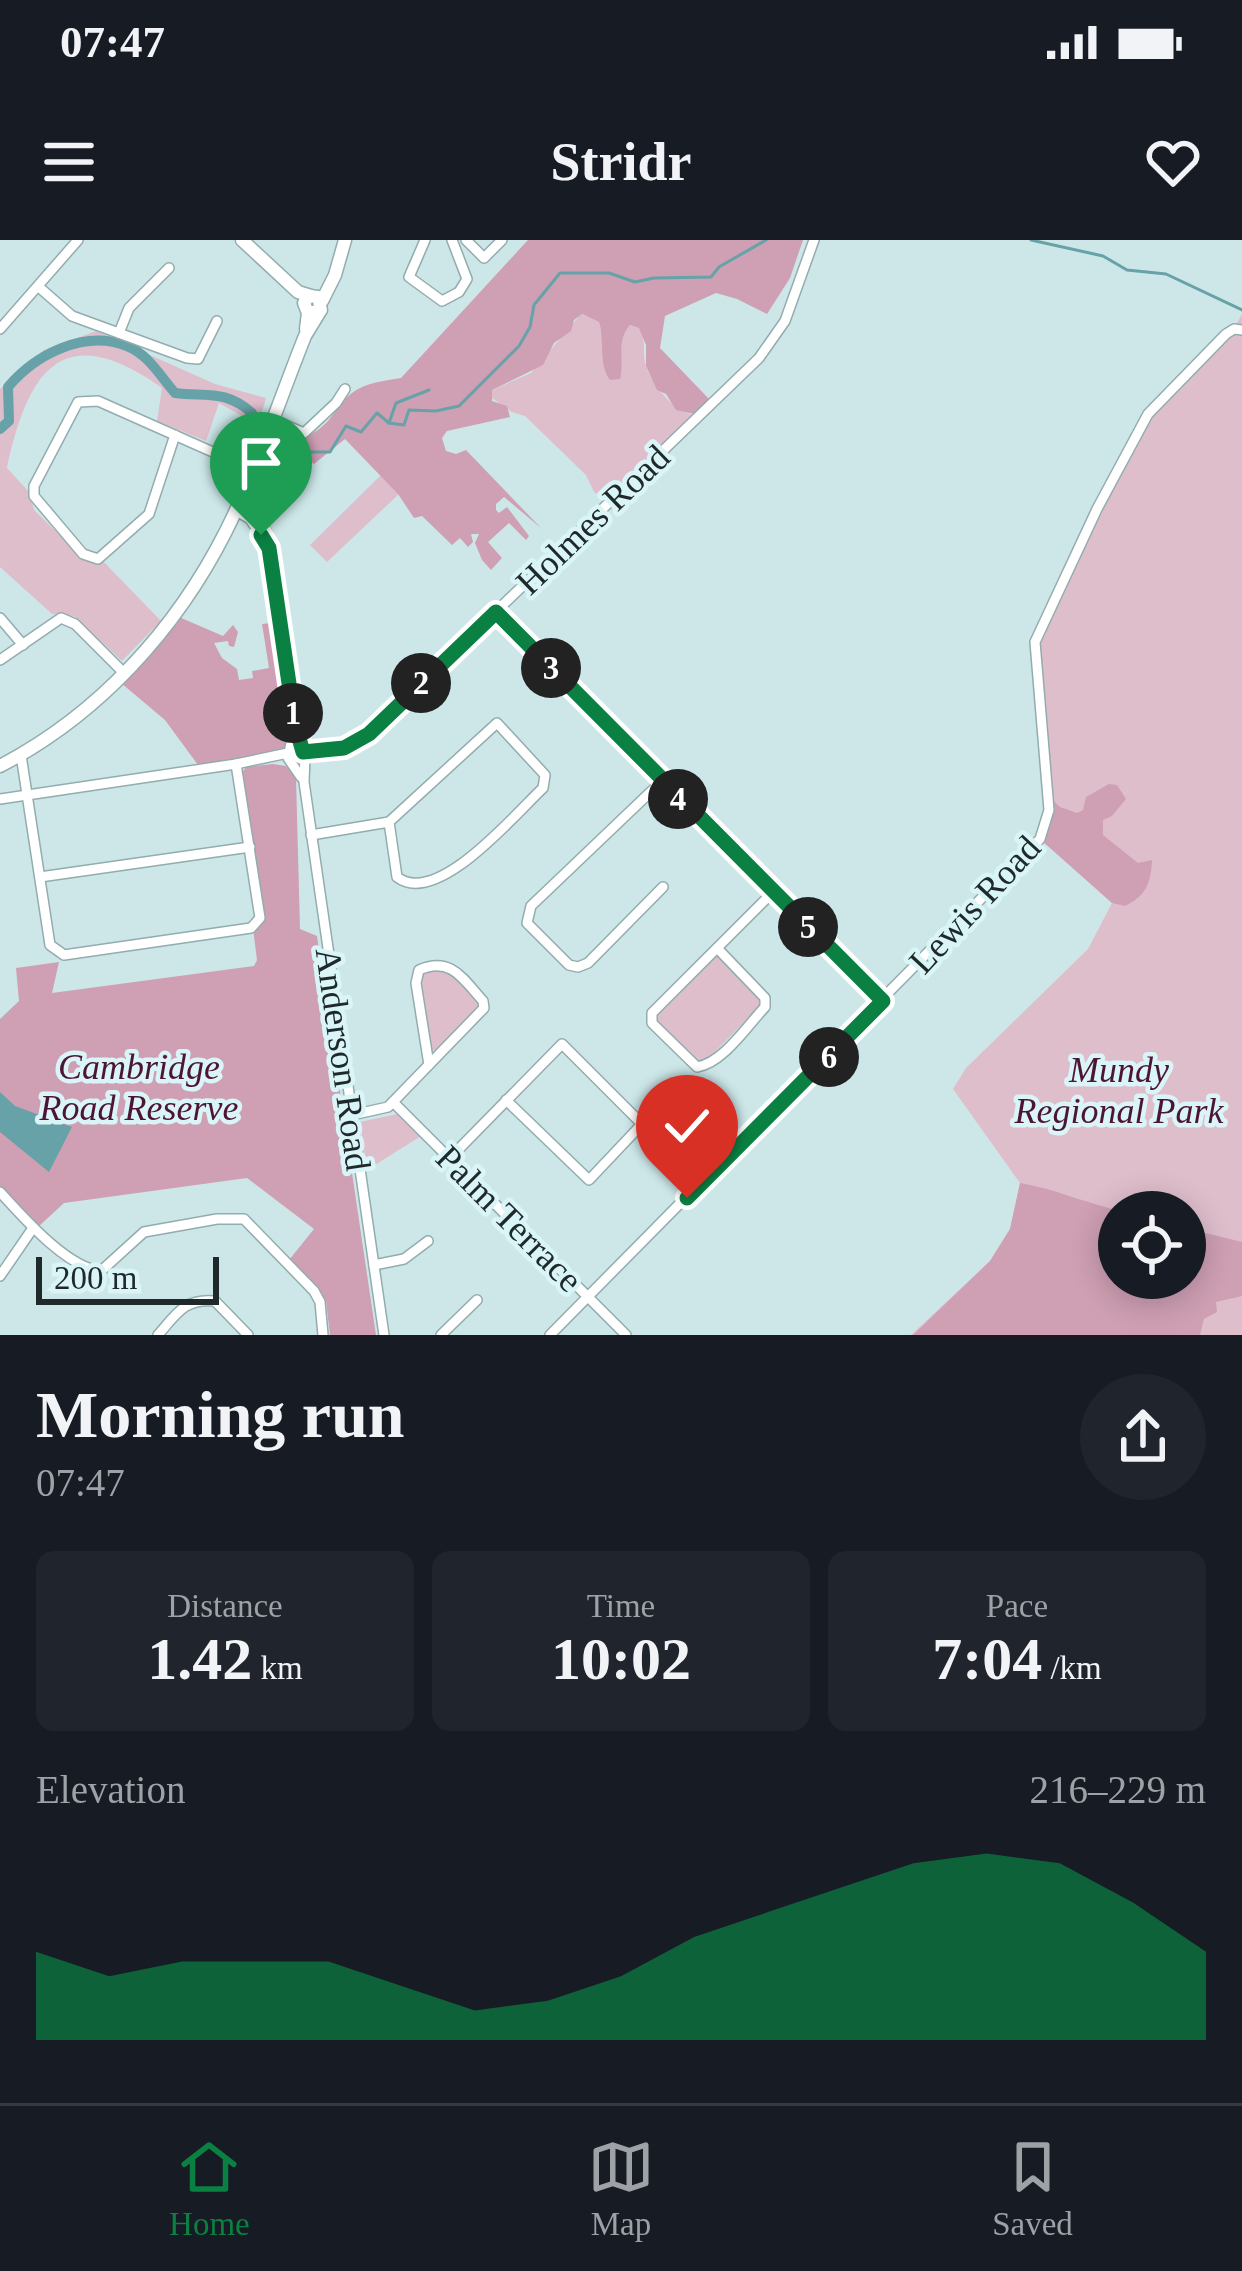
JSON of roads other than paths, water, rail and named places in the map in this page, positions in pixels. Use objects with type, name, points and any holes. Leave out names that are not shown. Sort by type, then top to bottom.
[{"type":"main road","points":[[242,240],[313,304]]},
{"type":"main road","points":[[11,760],[80,714],[124,674],[190,592],[237,505],[305,336],[313,304],[344,242]]},
{"type":"street","points":[[0,329],[78,240]]},
{"type":"street","points":[[424,240],[409,277],[442,301],[459,292],[467,279],[452,240]]},
{"type":"street","points":[[466,240],[484,258],[502,240]]},
{"type":"street","name":"Holmes Road","points":[[0,799],[297,757],[344,748],[369,734],[771,344],[785,321],[814,240]]},
{"type":"street","points":[[118,333],[129,308],[170,268]]},
{"type":"street","points":[[40,288],[73,316],[198,358],[218,321]]},
{"type":"street","name":"Lewis Road","points":[[550,1335],[1045,832],[1048,810],[1035,642],[1148,414],[1226,334],[1234,328],[1242,330]]},
{"type":"street","points":[[271,419],[304,433],[336,404],[345,388]]},
{"type":"street","points":[[175,434],[149,514],[98,559],[83,554],[37,504],[34,485],[78,402],[98,401],[175,434],[251,469]]},
{"type":"street","points":[[237,505],[262,522],[269,548],[297,757]]},
{"type":"street","points":[[496,612],[883,1001]]},
{"type":"street","points":[[0,617],[23,645]]},
{"type":"street","points":[[0,660],[56,619],[66,619],[124,674]]},
{"type":"street","points":[[311,835],[389,822],[496,724],[544,775],[543,788],[451,874],[425,883],[407,884],[398,877],[389,822]]},
{"type":"street","name":"Anderson Road","points":[[297,757],[384,1335]]},
{"type":"street","points":[[11,760],[27,794],[50,944],[64,955],[251,928],[260,918],[236,764]]},
{"type":"street","points":[[662,781],[531,906],[527,922],[568,965],[578,967],[588,963],[663,887]]},
{"type":"street","points":[[40,878],[250,848]]},
{"type":"street","points":[[717,948],[766,998],[765,1007],[721,1054],[707,1066],[697,1067],[652,1023],[652,1013],[772,892]]},
{"type":"street","points":[[352,1115],[382,1110],[393,1102],[429,1065],[484,1008],[452,967],[440,964],[419,970],[416,983],[429,1065]]},
{"type":"street","points":[[450,1158],[506,1100],[562,1044],[642,1124],[589,1180],[506,1100]]},
{"type":"street","name":"Palm Terrace","points":[[393,1102],[626,1335]]},
{"type":"street","points":[[0,1192],[33,1228],[88,1270],[101,1271],[144,1232],[244,1219],[314,1291],[320,1302],[323,1335]]},
{"type":"street","points":[[0,1276],[33,1228]]},
{"type":"street","points":[[374,1264],[404,1259],[428,1241]]},
{"type":"street","points":[[158,1335],[183,1305],[199,1299],[215,1301],[248,1335]]},
{"type":"street","points":[[441,1335],[477,1300]]},
{"type":"water","points":[[0,1092],[15,1106],[72,1127],[49,1172],[0,1132]]},
{"type":"waterway","points":[[389,423],[404,425],[409,410],[459,406],[519,346],[530,327],[534,305],[560,273],[609,273],[635,282],[711,277],[719,267],[766,240]]},
{"type":"waterway","points":[[1031,240],[1103,256],[1127,270],[1166,274],[1242,310]]},
{"type":"waterway","points":[[0,429],[9,421],[8,387],[19,375],[46,355],[94,341],[135,350],[175,393],[215,396],[242,405],[252,413],[255,435]]},
{"type":"waterway","points":[[274,443],[296,452],[330,452],[346,426],[361,432],[377,413],[389,423],[396,403],[429,390]]},
{"type":"park label","name":"Cambridge Road Reserve","points":[[139,1086]]},
{"type":"park label","name":"Mundy Regional Park","points":[[1119,1090]]}]
